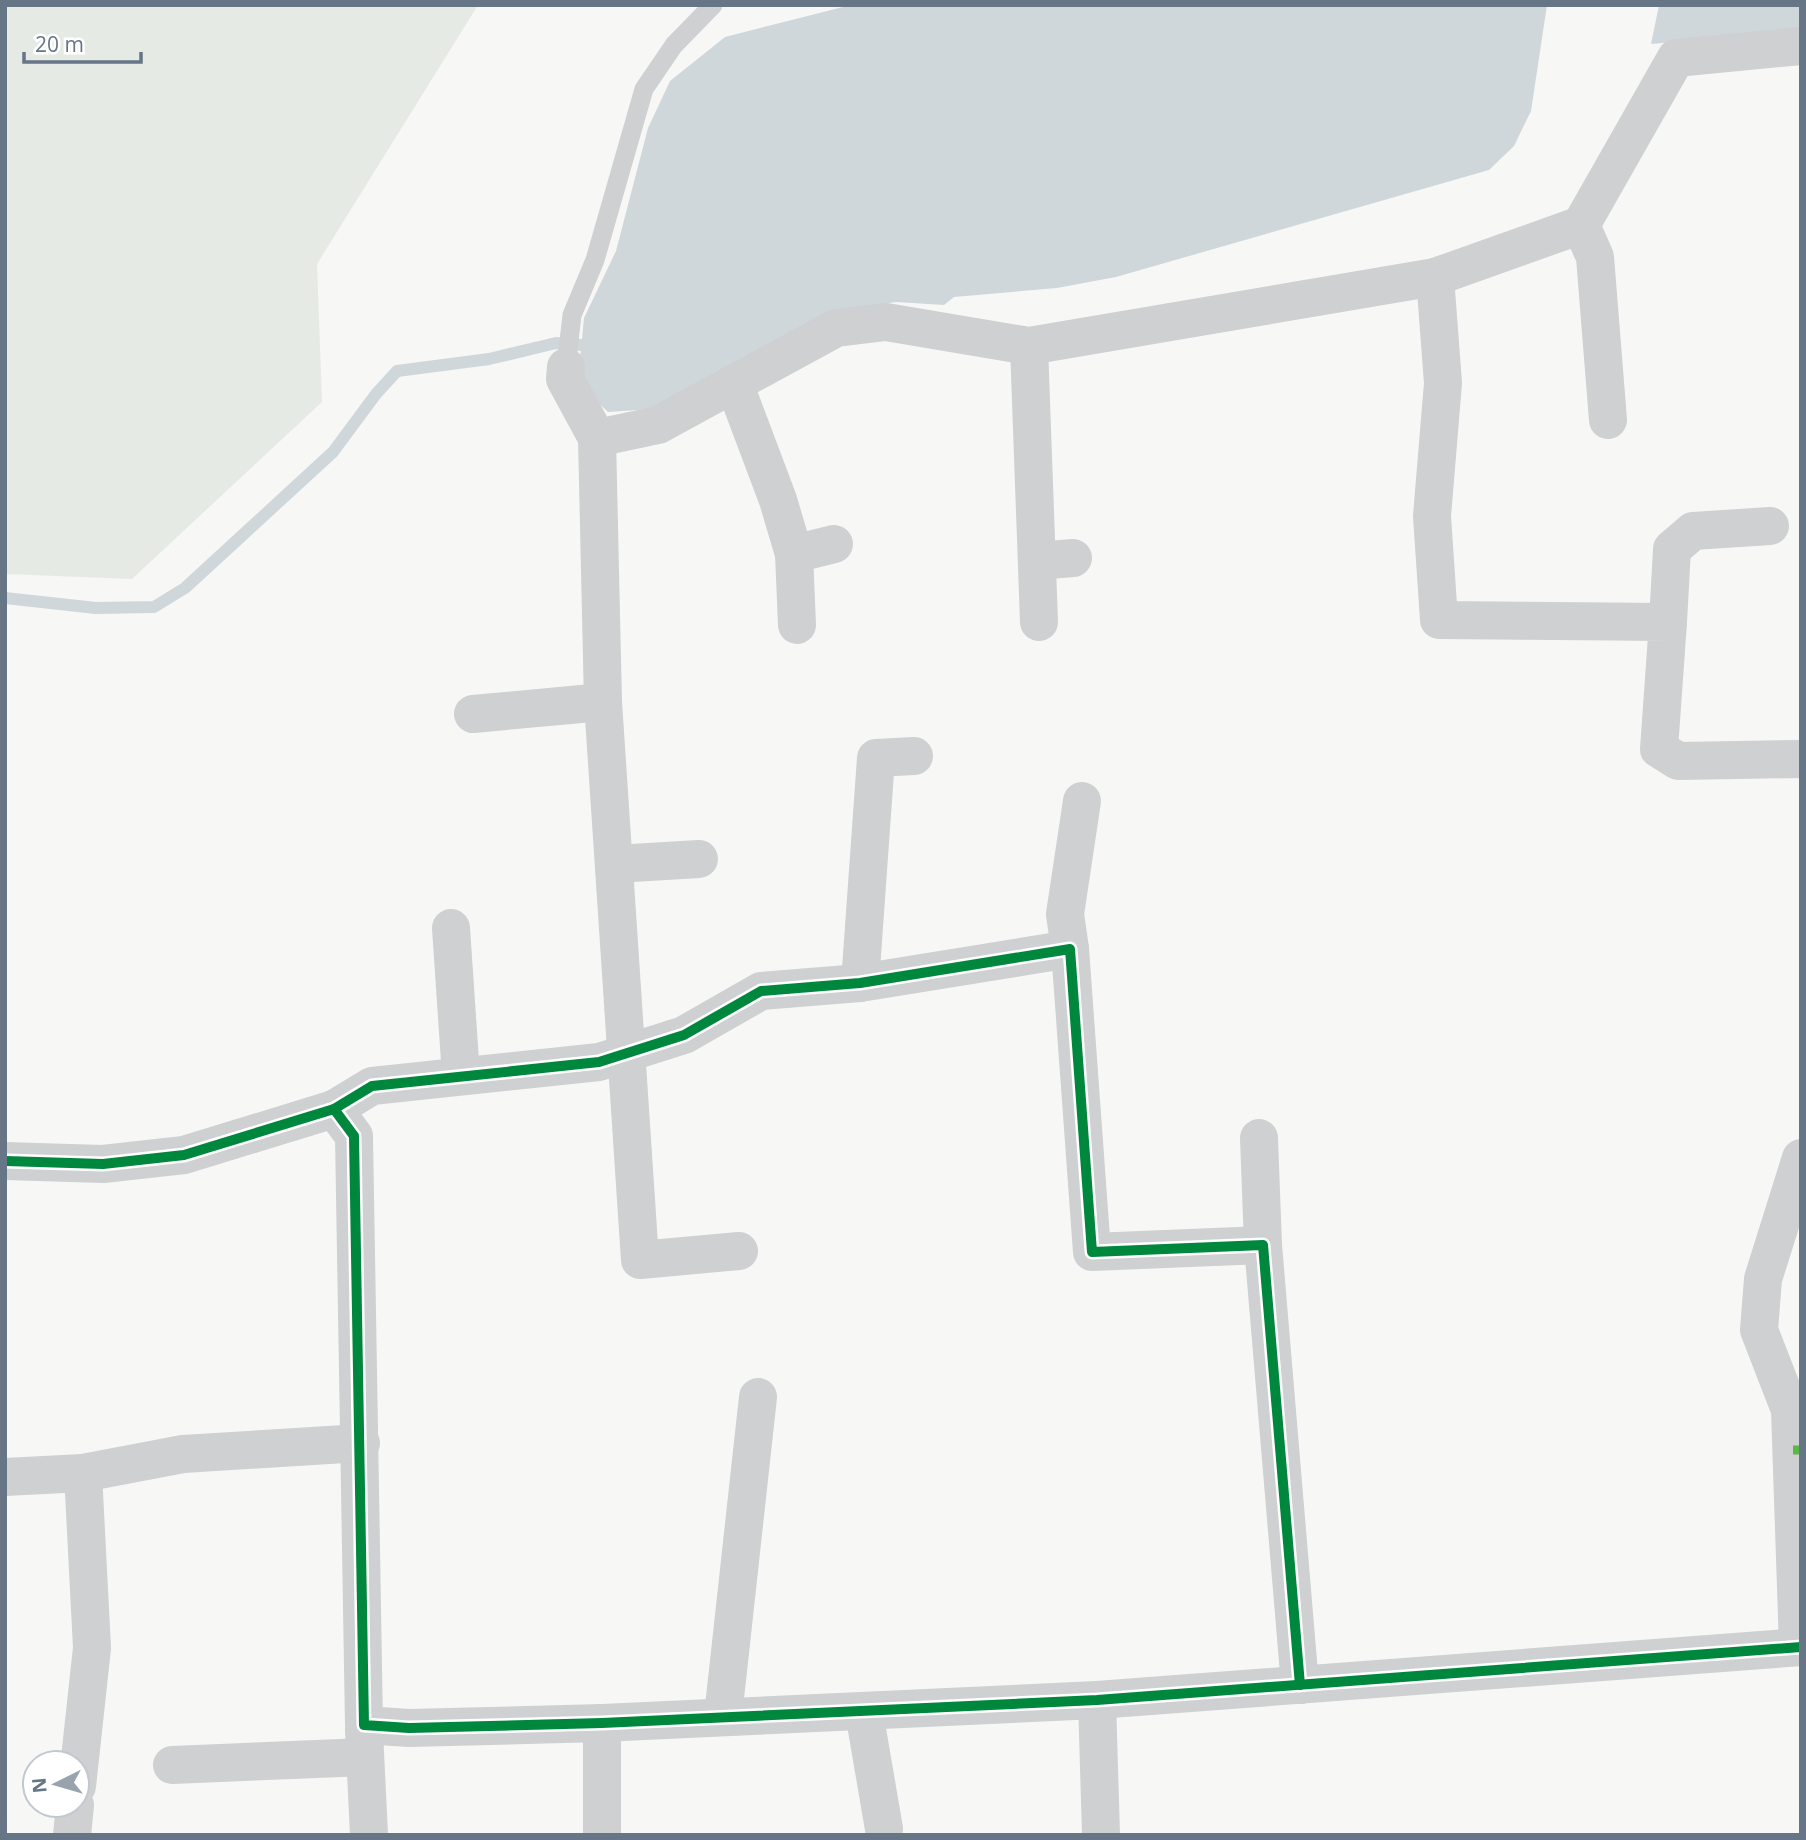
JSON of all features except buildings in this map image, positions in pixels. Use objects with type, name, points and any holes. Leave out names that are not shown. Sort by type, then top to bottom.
[{"type":"street","points":[[597,438],[658,425],[836,328],[886,322],[1029,346],[1435,277],[1581,226],[1676,58],[1801,46]]},
{"type":"street","points":[[1581,226],[1595,257],[1608,420]]},
{"type":"street","points":[[1435,277],[1443,383],[1432,516],[1439,620],[1668,622]]},
{"type":"street","points":[[1029,346],[1055,559],[1039,622]]},
{"type":"street","points":[[566,366],[565,379],[597,438],[603,702],[640,1260],[739,1251]]},
{"type":"street","points":[[734,383],[778,500],[794,554],[797,625]]},
{"type":"street","points":[[1770,526],[1693,531],[1672,549],[1659,749],[1678,761],[1801,759]]},
{"type":"street","points":[[794,554],[834,544]]},
{"type":"street","points":[[473,714],[603,702]]},
{"type":"street","points":[[860,983],[876,758],[914,756]]},
{"type":"street","points":[[1082,801],[1065,914],[1070,949],[1091,1252],[1263,1245]]},
{"type":"street","points":[[615,864],[699,859]]},
{"type":"street","points":[[451,928],[461,1076]]},
{"type":"street","points":[[5,1161],[103,1164],[184,1154],[334,1109],[372,1086],[600,1062],[684,1035],[761,991],[860,983],[1070,949]]},
{"type":"street","points":[[334,1109],[354,1136],[369,1835]]},
{"type":"street","points":[[1259,1138],[1263,1245],[1300,1685]]},
{"type":"street","points":[[172,1765],[365,1741],[409,1728],[602,1723],[1097,1700],[1799,1647],[1790,1410],[1759,1330],[1763,1279],[1801,1158]]},
{"type":"street","points":[[723,1716],[758,1397]]},
{"type":"street","points":[[5,1477],[83,1474],[183,1454],[361,1443]]},
{"type":"street","points":[[81,1749],[92,1648],[83,1474]]},
{"type":"street","points":[[1097,1700],[1101,1835]]},
{"type":"street","points":[[864,1712],[884,1829]]},
{"type":"street","points":[[602,1723],[602,1835]]},
{"type":"lane","points":[[566,366],[572,315],[595,260],[644,89],[674,45],[713,5]]},
{"type":"shaded area","points":[[5,5],[478,5],[317,264],[322,402],[132,579],[5,574]]},
{"type":"shaded area","points":[[851,5],[1547,5],[1531,111],[1514,146],[1489,170],[1116,277],[1057,288],[954,297],[944,305],[896,302],[845,310],[653,409],[608,412],[582,387],[579,369],[584,318],[616,251],[648,128],[670,81],[725,37]]},
{"type":"shaded area","points":[[1659,5],[1801,5],[1801,31],[1651,44]]},
{"type":"waterway","points":[[5,598],[96,608],[154,607],[185,588],[333,452],[376,394],[397,371],[489,359],[556,343],[581,345]]},
{"type":"marked path","points":[[1793,1450],[1801,1450]]},
{"type":"cycle path","points":[[334,1109],[372,1086],[599,1062],[684,1035],[761,991],[860,983],[1070,949],[1092,1252],[1263,1245],[1300,1685]]},
{"type":"cycle path","points":[[5,1161],[103,1164],[184,1155],[334,1109],[354,1136],[364,1725],[409,1728],[602,1723],[1097,1700],[1801,1647]]}]
